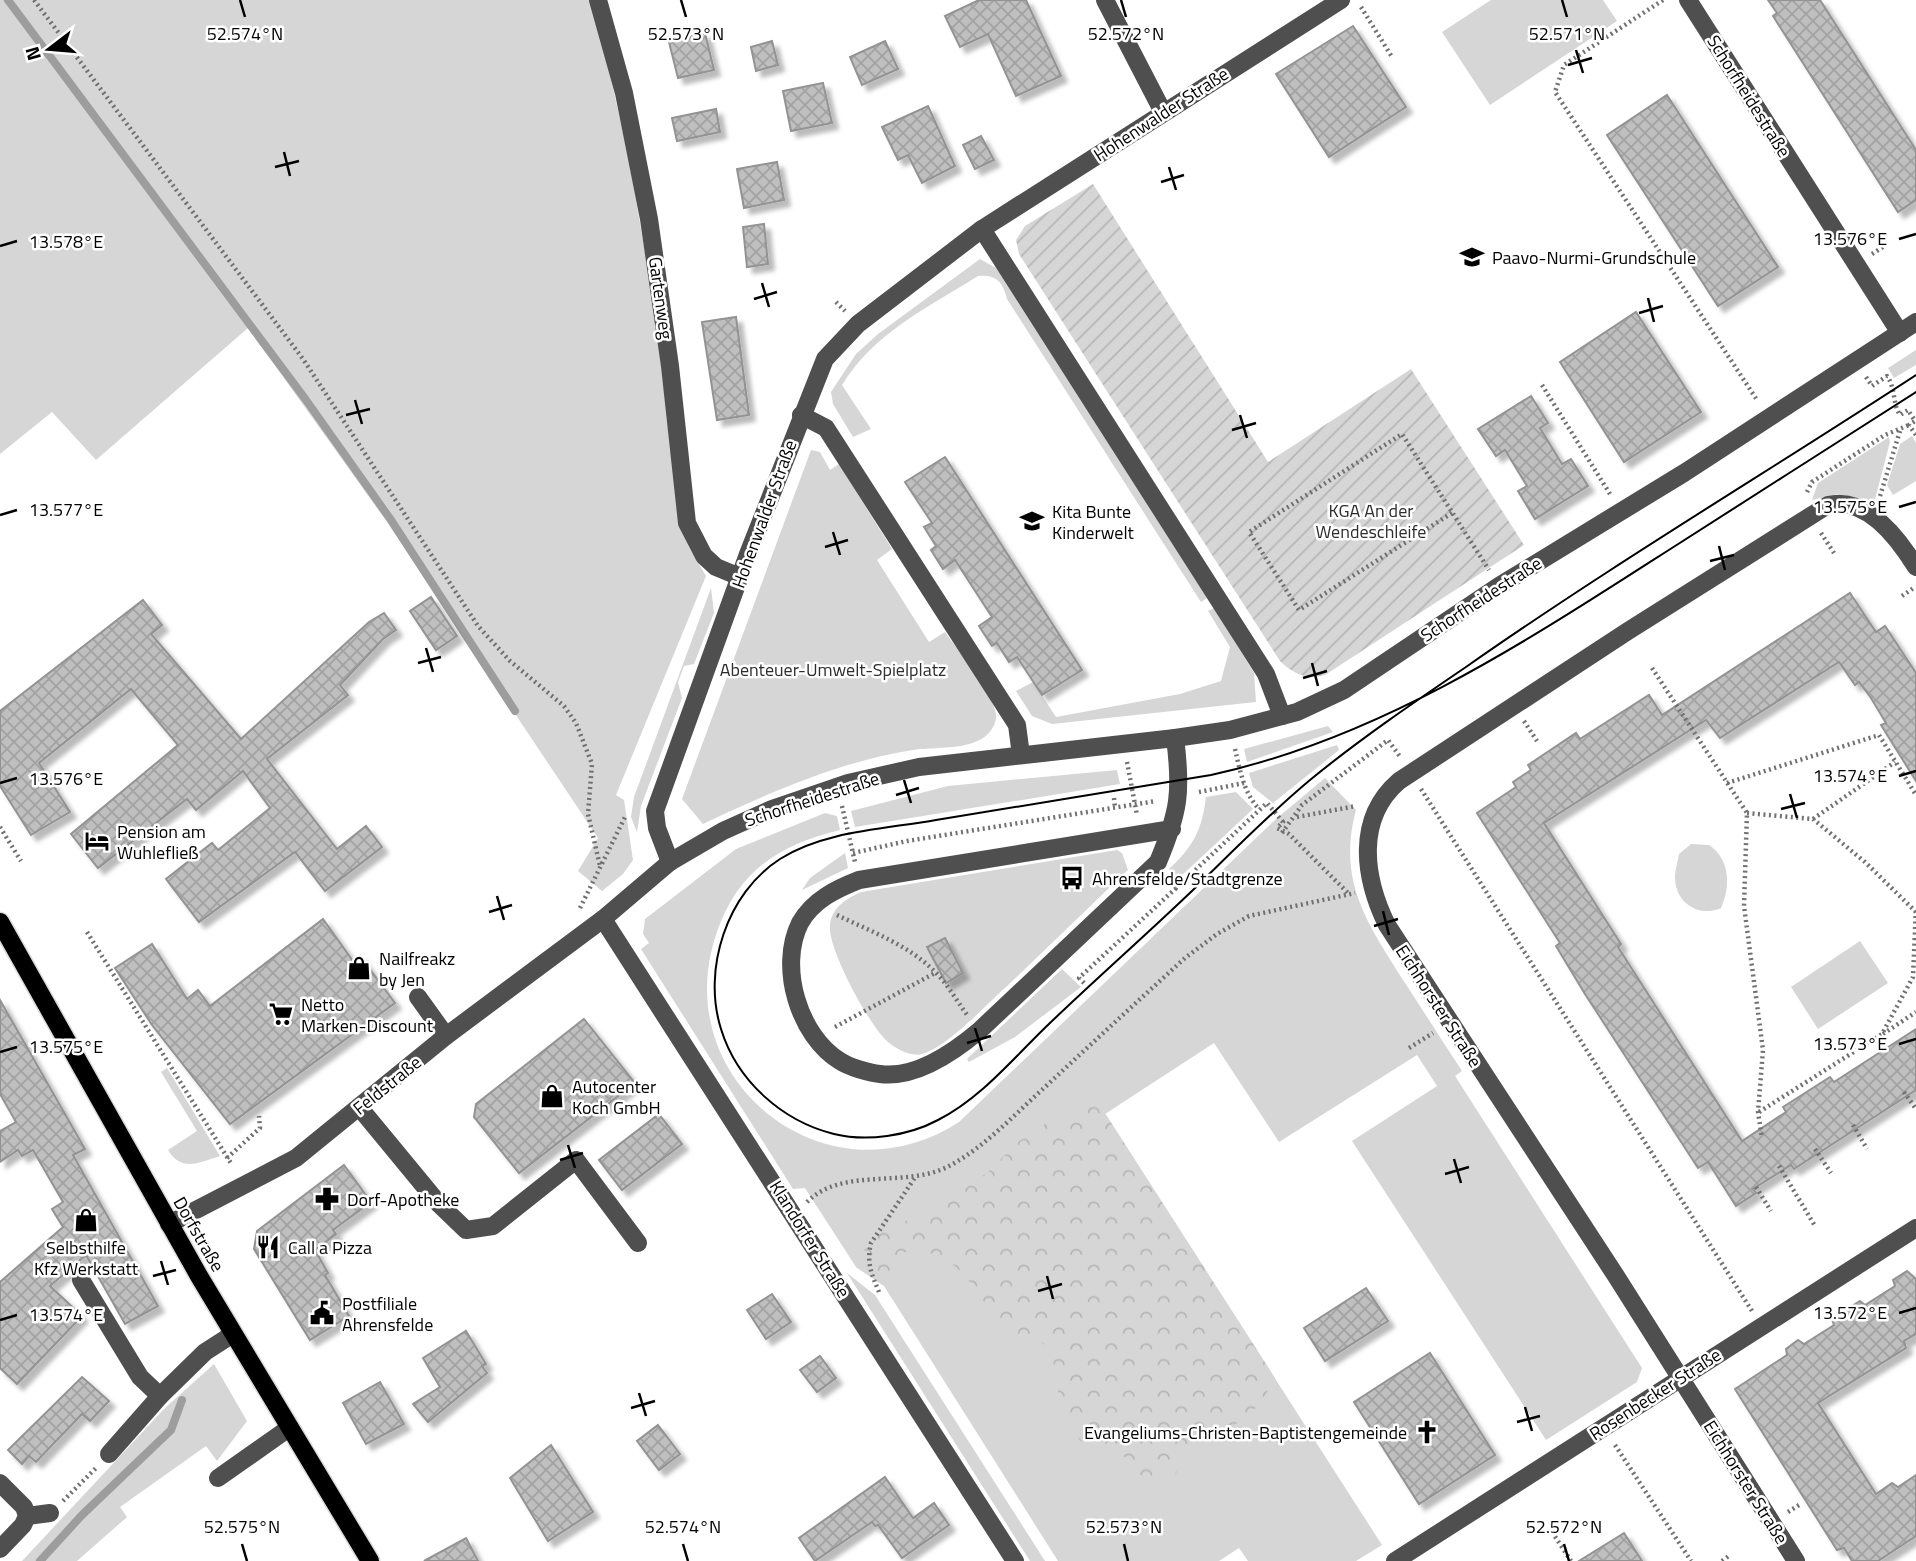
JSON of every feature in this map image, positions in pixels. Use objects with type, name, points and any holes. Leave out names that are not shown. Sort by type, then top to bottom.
[{"type":"main road","name":"Dorfstraße","points":[[0,922],[169,1224],[370,1561]]},
{"type":"street","name":"Gartenweg","points":[[598,0],[624,93],[649,219],[688,523],[704,556],[716,567],[740,577]]},
{"type":"street","points":[[1105,0],[1163,111]]},
{"type":"street","name":"Hohenwalder Straße","points":[[670,862],[657,828],[655,811],[740,577],[825,359],[849,333],[982,229],[1163,111],[1341,0]]},
{"type":"street","name":"Schorfheidestraße","points":[[1688,0],[1900,333]]},
{"type":"street","points":[[982,229],[1266,674],[1282,716]]},
{"type":"street","name":"Schorfheidestraße","points":[[598,923],[670,862],[723,831],[772,809],[848,783],[919,767],[1230,730],[1282,716],[1344,690],[1499,586],[1684,473],[1916,322]]},
{"type":"street","points":[[801,415],[826,428],[1017,725],[1021,755]]},
{"type":"street","name":"Eichhorster Straße","points":[[1796,1561],[1681,1377],[1379,909],[1368,860],[1370,824],[1375,809],[1390,789],[1410,773],[1829,505],[1842,502],[1851,504],[1909,541]]},
{"type":"street","points":[[1909,541],[1916,567]]},
{"type":"street","points":[[1172,829],[859,880],[827,893],[800,923],[792,954],[796,999],[815,1038],[840,1062],[882,1075],[922,1068],[951,1054],[1158,862],[1172,829],[1180,796],[1175,738]]},
{"type":"street","name":"Feldstraße","points":[[169,1224],[296,1158],[446,1037],[598,923]]},
{"type":"street","name":"Klandorfer Straße","points":[[598,923],[794,1214],[1015,1561]]},
{"type":"street","points":[[418,997],[446,1037]]},
{"type":"street","points":[[359,1107],[439,1204],[466,1230],[492,1226],[576,1160],[638,1243]]},
{"type":"street","name":"Rosenbecker Straße","points":[[1395,1561],[1916,1228]]},
{"type":"street","points":[[81,1280],[140,1377],[160,1396]]},
{"type":"street","points":[[109,1454],[160,1396],[205,1352],[233,1334]]},
{"type":"street","points":[[218,1478],[289,1428]]},
{"type":"street","points":[[0,1483],[24,1507],[27,1516],[23,1525],[0,1549]]},
{"type":"street","points":[[27,1516],[50,1513]]},
{"type":"path","points":[[34,0],[303,359],[478,626],[510,661],[564,706],[576,723],[592,764],[587,814],[600,866]]},
{"type":"path","points":[[1356,0],[1392,57]]},
{"type":"path","points":[[1663,0],[1564,65],[1555,92],[1757,400]]},
{"type":"path","points":[[1810,515],[1807,491],[1812,482],[1885,435],[1915,421],[1908,410],[1900,415],[1894,406],[1895,388],[1887,376],[1872,386],[1866,376]]},
{"type":"path","points":[[1542,385],[1610,494]]},
{"type":"path","points":[[1909,425],[1916,435]]},
{"type":"path","points":[[1879,501],[1900,430]]},
{"type":"path","points":[[1452,513],[1299,610],[1249,532],[1402,434],[1499,586]]},
{"type":"path","points":[[1902,596],[1916,586]]},
{"type":"path","points":[[1652,668],[1747,813],[1744,906],[1763,1050],[1758,1112],[1762,1138]]},
{"type":"path","points":[[1727,783],[1879,735],[1916,795]]},
{"type":"path","points":[[1282,833],[1297,817],[1302,805],[1388,740],[1762,1326]]},
{"type":"path","points":[[1233,743],[1244,783],[1259,809]]},
{"type":"path","points":[[1125,756],[1138,820]]},
{"type":"path","points":[[1813,819],[1895,762]]},
{"type":"path","points":[[1205,791],[1244,783]]},
{"type":"path","points":[[1114,798],[1115,808]]},
{"type":"path","points":[[842,803],[853,852],[906,838],[1159,800]]},
{"type":"path","points":[[794,1214],[827,1187],[917,1176],[946,1167],[968,1155],[1185,958],[1217,934],[1249,916],[1350,894],[1289,834],[1282,833],[1277,828],[1283,822],[1266,803],[1249,823],[1079,978],[1084,983]]},
{"type":"path","points":[[1297,817],[1353,805],[1361,807]]},
{"type":"path","points":[[1747,813],[1813,819],[1865,862],[1916,911],[1913,977],[1882,1034]]},
{"type":"path","points":[[575,918],[626,815]]},
{"type":"path","points":[[0,827],[22,860]]},
{"type":"path","points":[[1164,874],[1176,888]]},
{"type":"path","points":[[839,916],[874,930],[935,973],[970,1018]]},
{"type":"path","points":[[87,932],[232,1165]]},
{"type":"path","points":[[815,1038],[935,973]]},
{"type":"path","points":[[1758,1112],[1916,1012]]},
{"type":"path","points":[[1409,1048],[1440,1028]]},
{"type":"path","points":[[1904,1092],[1916,1109]]},
{"type":"path","points":[[227,1157],[260,1128],[259,1116]]},
{"type":"path","points":[[1853,1125],[1867,1149]]},
{"type":"path","points":[[1815,1149],[1831,1172]]},
{"type":"path","points":[[1779,1166],[1815,1226]]},
{"type":"path","points":[[880,1292],[869,1270],[871,1243],[917,1176]]},
{"type":"path","points":[[1756,1187],[1771,1211]]},
{"type":"path","points":[[1603,1427],[1691,1561]]},
{"type":"path","points":[[50,1513],[109,1454]]},
{"type":"path","points":[[1552,1532],[1571,1561]]},
{"type":"path","points":[[1722,1561],[1730,1555]]},
{"type":"green space","points":[[0,0],[590,0],[635,193],[656,324],[680,520],[689,547],[706,576],[616,795],[624,800],[633,860],[623,874],[602,891],[578,871],[598,838],[387,522],[248,328],[96,460],[52,412],[0,454]]},
{"type":"green space","points":[[1491,0],[1603,0],[1617,21],[1490,105],[1442,32]]},
{"type":"green space","name":"KGA An der Wendeschleife","points":[[1093,184],[1268,462],[1411,369],[1524,545],[1325,675],[1306,676],[1285,666],[1019,254],[1016,240],[1025,226]]},
{"type":"green space","points":[[980,259],[996,268],[1207,598],[1201,602],[1007,299],[1001,284],[990,276],[978,276],[903,323],[855,367],[842,385],[871,429],[853,437],[833,404],[831,392],[856,354],[878,334]]},
{"type":"green space","points":[[1916,350],[1916,365],[1894,378],[1888,368]]},
{"type":"green space","points":[[1912,436],[1916,443],[1916,481],[1893,495],[1887,485],[1900,444]]},
{"type":"green space","points":[[1889,437],[1874,503],[1838,494],[1812,500],[1818,483]]},
{"type":"green space","name":"Abenteuer-Umwelt-Spielplatz","points":[[811,450],[820,452],[830,470],[839,464],[892,549],[877,560],[929,642],[945,632],[984,688],[996,718],[992,729],[974,742],[962,746],[913,750],[858,762],[780,790],[703,824],[682,799]]},
{"type":"green space","points":[[711,588],[714,613],[694,664],[684,666],[678,682],[682,698],[641,806],[637,832],[631,817],[634,797]]},
{"type":"green space","points":[[1214,608],[1254,673],[1256,702],[1052,724],[1032,716],[1016,691],[1033,682],[1056,717],[1180,694],[1221,681],[1230,647],[1208,611]]},
{"type":"green space","points":[[1328,726],[1333,732],[1247,762],[1244,749]]},
{"type":"green space","points":[[1337,745],[1339,750],[1273,803],[1253,787],[1249,773]]},
{"type":"green space","points":[[1117,770],[1120,784],[855,827],[851,811],[948,786]]},
{"type":"green space","points":[[1325,778],[1356,810],[1350,858],[1353,880],[1367,920],[1462,1071],[1455,1076],[1642,1368],[1637,1382],[1546,1440],[1352,1141],[1437,1086],[1417,1055],[1279,1142],[1214,1043],[1105,1114],[1382,1545],[1356,1561],[1248,1561],[1239,1548],[1219,1561],[1058,1561],[884,1286],[856,1267],[805,1188],[793,1189],[641,949],[649,943],[643,934],[645,919],[736,849],[825,813],[837,816],[840,830],[818,836],[780,853],[749,877],[736,892],[717,932],[707,986],[714,1036],[736,1080],[769,1115],[811,1139],[858,1149],[909,1145],[959,1122],[1276,819]]},
{"type":"green space","points":[[1236,792],[1253,809],[1178,879],[1169,869],[1195,837],[1206,797]]},
{"type":"green space","points":[[1691,844],[1709,845],[1725,865],[1727,882],[1721,908],[1713,911],[1697,909],[1684,901],[1679,894],[1675,877],[1679,854]]},
{"type":"green space","points":[[1117,850],[1122,853],[1128,870],[954,1035],[932,1050],[918,1055],[899,1050],[880,1034],[842,968],[831,936],[831,919],[845,901],[861,892]]},
{"type":"green space","points":[[845,853],[848,868],[802,890],[810,878]]},
{"type":"green space","points":[[1860,941],[1888,983],[1818,1029],[1791,987]]},
{"type":"green space","points":[[1062,969],[1081,987],[1015,1037],[969,1062],[967,1059]]},
{"type":"green space","points":[[167,1068],[220,1156],[191,1164],[179,1161],[168,1150],[197,1131],[161,1072]]},
{"type":"green space","points":[[1085,1096],[1105,1113],[1275,1378],[1250,1414],[1202,1444],[1185,1459],[1173,1482],[1149,1485],[1122,1454],[1101,1452],[1085,1444],[1074,1433],[1060,1401],[1051,1347],[1010,1330],[967,1278],[943,1258],[927,1252],[907,1250],[884,1286],[856,1267],[872,1235],[925,1213],[955,1196],[988,1172],[1018,1142],[1045,1124],[1073,1116]]},
{"type":"green space","points":[[847,1273],[875,1295],[1045,1561],[1030,1561]]},
{"type":"green space","points":[[214,1364],[247,1421],[217,1461],[206,1446],[120,1507],[127,1517],[77,1561],[22,1561],[165,1408]]},
{"type":"building","points":[[979,0],[1026,0],[1061,76],[1016,96],[988,34],[960,47],[945,16]]},
{"type":"building","points":[[1768,0],[1820,0],[1916,150],[1916,200],[1898,212],[1773,16],[1777,13]]},
{"type":"building","points":[[1353,26],[1406,107],[1329,157],[1276,74]]},
{"type":"building","points":[[705,33],[714,70],[678,78],[669,42]]},
{"type":"building","points":[[772,41],[778,65],[756,71],[751,47]]},
{"type":"building","points":[[885,41],[898,69],[862,85],[850,57]]},
{"type":"building","points":[[823,83],[832,123],[791,131],[783,91]]},
{"type":"building","points":[[1667,95],[1778,267],[1718,306],[1607,135]]},
{"type":"building","points":[[928,106],[955,166],[922,183],[908,155],[898,160],[882,127]]},
{"type":"building","points":[[716,109],[720,132],[677,141],[672,118]]},
{"type":"building","points":[[981,136],[994,160],[975,169],[963,145]]},
{"type":"building","points":[[777,162],[784,200],[744,208],[737,169]]},
{"type":"building","points":[[764,224],[768,264],[747,267],[743,227]]},
{"type":"building","points":[[1636,312],[1701,412],[1624,462],[1560,362]]},
{"type":"building","points":[[736,317],[749,415],[717,420],[702,322]]},
{"type":"building","points":[[1531,396],[1548,423],[1540,428],[1562,464],[1571,459],[1588,486],[1535,519],[1518,491],[1527,486],[1505,450],[1496,456],[1478,429]]},
{"type":"building","points":[[945,457],[1082,670],[1042,695],[1017,657],[1009,662],[997,643],[992,646],[979,626],[992,617],[955,560],[943,569],[931,550],[936,546],[924,527],[932,523],[905,482]]},
{"type":"building","points":[[1850,593],[1876,632],[1885,626],[1916,673],[1916,781],[1881,725],[1886,723],[1871,698],[1859,682],[1855,685],[1839,662],[1720,738],[1706,720],[1544,823],[1621,944],[1618,947],[1742,1141],[1786,1112],[1783,1107],[1830,1077],[1834,1082],[1916,1029],[1916,1090],[1794,1169],[1791,1165],[1753,1189],[1756,1193],[1736,1206],[1708,1162],[1698,1168],[1585,994],[1556,946],[1560,943],[1477,813],[1516,787],[1513,782],[1531,770],[1528,765],[1576,733],[1580,739],[1649,695],[1662,715]]},
{"type":"building","points":[[431,597],[457,636],[436,650],[410,611]]},
{"type":"building","points":[[143,600],[162,625],[151,634],[241,739],[369,622],[384,613],[396,630],[383,639],[340,685],[348,695],[267,759],[337,849],[366,826],[382,847],[325,891],[295,852],[199,922],[166,879],[212,843],[218,850],[270,808],[243,771],[196,810],[187,799],[98,868],[71,834],[178,745],[131,689],[39,763],[70,812],[31,835],[0,786],[0,711]]},
{"type":"building","name":"Netto Marken-Discount","points":[[323,919],[353,961],[360,956],[395,1003],[230,1124],[152,1025],[115,968],[152,944],[187,999],[198,990],[210,1006]]},
{"type":"building","points":[[945,938],[963,973],[946,983],[927,947]]},
{"type":"building","points":[[0,1000],[85,1149],[73,1155],[158,1306],[125,1324],[86,1255],[50,1286],[82,1316],[17,1384],[0,1368],[0,1282],[63,1227],[52,1209],[63,1202],[33,1150],[22,1156],[18,1150],[0,1162],[0,1131],[16,1122],[0,1094]]},
{"type":"building","points":[[584,1019],[635,1083],[519,1173],[474,1117],[476,1104]]},
{"type":"building","points":[[659,1114],[682,1144],[622,1190],[599,1160]]},
{"type":"building","points":[[344,1165],[371,1202],[333,1230],[336,1234],[315,1250],[328,1273],[325,1275],[349,1316],[310,1340],[254,1249],[257,1231]]},
{"type":"building","points":[[1907,1271],[1916,1279],[1916,1334],[1904,1341],[1906,1348],[1818,1403],[1876,1494],[1892,1483],[1898,1487],[1916,1475],[1916,1536],[1878,1561],[1852,1561],[1844,1548],[1837,1550],[1735,1389],[1787,1355],[1786,1349],[1798,1340],[1804,1344],[1834,1325],[1832,1319],[1860,1301],[1865,1305],[1895,1286],[1893,1280]]},
{"type":"building","points":[[1366,1288],[1388,1321],[1325,1361],[1304,1328]]},
{"type":"building","points":[[772,1294],[791,1322],[766,1339],[747,1310]]},
{"type":"building","points":[[466,1331],[486,1364],[482,1366],[487,1373],[428,1422],[413,1404],[440,1387],[423,1358]]},
{"type":"building","name":"Evangeliums-Christen-Baptistengemeinde","points":[[1430,1353],[1495,1455],[1419,1504],[1354,1402]]},
{"type":"building","points":[[820,1356],[836,1378],[817,1392],[800,1370]]},
{"type":"building","points":[[82,1377],[109,1401],[90,1421],[82,1414],[36,1462],[29,1456],[22,1464],[8,1450]]},
{"type":"building","points":[[380,1382],[404,1424],[366,1444],[343,1403]]},
{"type":"building","points":[[658,1425],[680,1454],[659,1470],[637,1441]]},
{"type":"building","points":[[551,1445],[593,1512],[548,1541],[510,1478]]},
{"type":"building","points":[[885,1477],[913,1518],[934,1503],[949,1525],[902,1558],[878,1525],[875,1526],[872,1522],[815,1561],[799,1538]]},
{"type":"building","points":[[1624,1533],[1642,1561],[1579,1561]]},
{"type":"building","points":[[466,1538],[478,1561],[424,1561]]},
{"type":"waterway","points":[[8,0],[306,400],[391,520],[515,711]]},
{"type":"waterway","points":[[40,1561],[82,1515],[171,1430],[182,1400]]},
{"type":"tram line","points":[[1916,375],[1577,592],[1426,694],[1407,708],[1348,750],[1280,806],[998,1075],[954,1111],[926,1126],[901,1134],[873,1137],[834,1134],[815,1128],[780,1109],[750,1082],[738,1066],[721,1029],[716,1006],[717,958],[733,912],[746,891],[780,859],[815,842],[855,832],[1211,775],[1272,759],[1331,738],[1389,713],[1445,685],[1501,655],[1916,392]]},
{"type":"place","name":"Paavo-Nurmi-Grundschule","points":[[1472,257]]},
{"type":"place","name":"Kita Bunte Kinderwelt","points":[[1032,521]]},
{"type":"place","name":"Pension am Wuhlefließ","points":[[97,841]]},
{"type":"place","name":"Ahrensfelde/Stadtgrenze","points":[[1072,878]]},
{"type":"place","name":"Nailfreakz by Jen","points":[[359,968]]},
{"type":"place","name":"Netto Marken-Discount","points":[[281,1014]]},
{"type":"place","name":"Autocenter Koch GmbH","points":[[552,1096]]},
{"type":"place","name":"Dorf-Apotheke","points":[[327,1199]]},
{"type":"place","name":"Selbsthilfe Kfz Werkstatt","points":[[86,1220]]},
{"type":"place","name":"Call a Pizza","points":[[268,1247]]},
{"type":"place","name":"Postfiliale Ahrensfelde","points":[[322,1313]]},
{"type":"place","name":"Evangeliums-Christen-Baptistengemeinde","points":[[1427,1432]]}]
